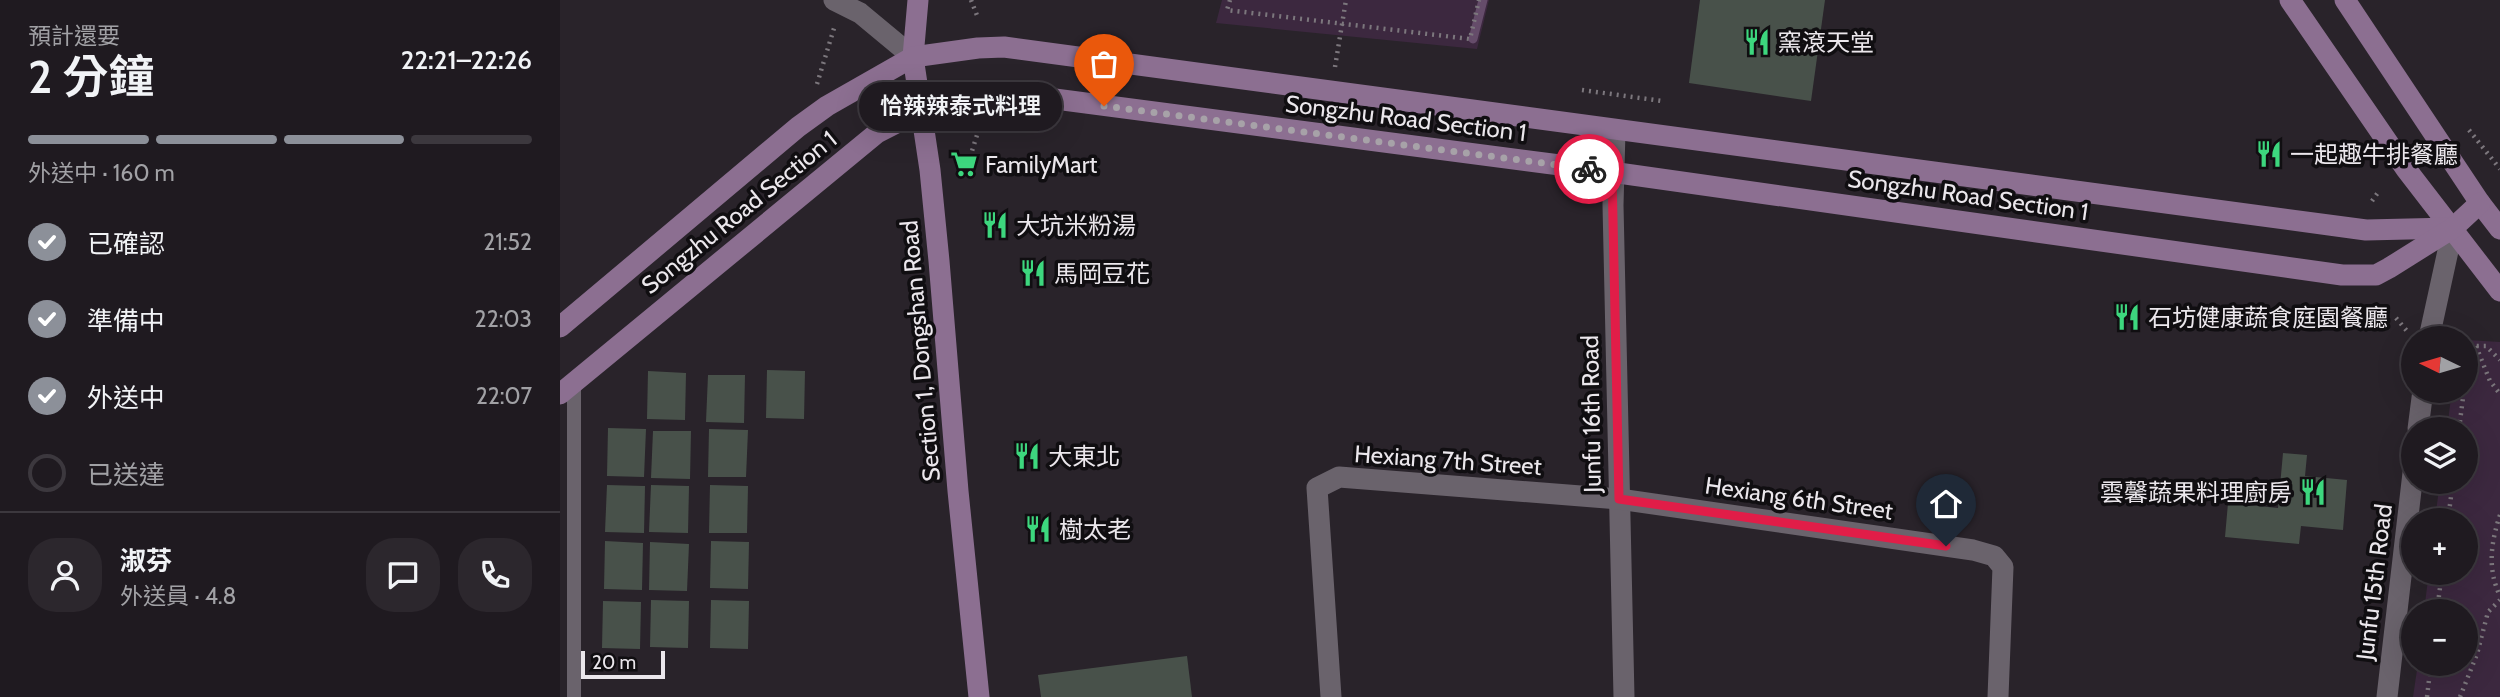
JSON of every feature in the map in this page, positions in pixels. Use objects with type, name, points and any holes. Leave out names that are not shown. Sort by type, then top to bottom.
[{"type":"street","name":"Section 1, Dongshan Road","points":[[918,0],[914,57],[939,261],[979,697]]},
{"type":"street","points":[[2290,0],[2406,169],[2500,291]]},
{"type":"street","points":[[2345,0],[2500,229]]},
{"type":"street","points":[[836,7],[860,13],[914,57]]},
{"type":"street","name":"Songzhu Road Section 1","points":[[560,327],[798,127],[827,106],[914,57],[978,48],[1004,47],[2366,230],[2453,228]]},
{"type":"street","name":"Songzhu Road Section 1","points":[[567,388],[877,133],[922,110],[977,96],[1009,93],[1612,173],[2342,275],[2376,275],[2453,228],[2480,203]]},
{"type":"street","name":"Junfu 16th Road","points":[[1615,131],[1612,173],[1624,697]]},
{"type":"street","points":[[2432,326],[2453,228]]},
{"type":"street","name":"Hexiang 7th Street","points":[[1331,697],[1317,488],[1339,477],[1619,499]]},
{"type":"street","name":"Junfu 15th Road","points":[[2387,697],[2411,494]]},
{"type":"street","name":"Hexiang 6th Street","points":[[1619,499],[1973,550],[1994,556],[2003,567],[1998,697]]},
{"type":"lane","points":[[567,388],[574,697]]},
{"type":"path","points":[[971,0],[978,18]]},
{"type":"path","points":[[1230,0],[1227,10],[1470,39],[1479,0]]},
{"type":"path","points":[[1331,92],[1346,0]]},
{"type":"path","points":[[815,90],[836,7]]},
{"type":"path","points":[[1582,90],[1662,102]]},
{"type":"path","points":[[2469,130],[2500,169]]},
{"type":"path","points":[[968,164],[977,135]]},
{"type":"path","points":[[2372,201],[2379,191]]},
{"type":"path","points":[[2396,318],[2402,326]]},
{"type":"path","points":[[2478,346],[2486,346],[2500,360]]},
{"type":"path","points":[[2478,351],[2490,381],[2500,394]]},
{"type":"path","points":[[2460,697],[2477,654],[2488,612],[2500,598],[2494,583],[2491,560],[2493,536],[2500,515]]},
{"type":"path","points":[[2427,697],[2429,676]]},
{"type":"shaded area","points":[[1222,0],[1489,0],[1477,49],[1216,23]]},
{"type":"shaded area","points":[[2478,341],[2500,342],[2500,697],[2413,697],[2416,676],[2478,676],[2478,599],[2426,599],[2427,585],[2478,585],[2478,508],[2437,508],[2438,494],[2478,494],[2478,417],[2449,417],[2450,403],[2478,403]]},
{"type":"building","name":"窯滾天堂","points":[[1700,0],[1825,0],[1811,101],[1689,83]]},
{"type":"building","points":[[767,370],[805,371],[804,419],[766,418]]},
{"type":"building","points":[[648,371],[686,373],[685,420],[647,419]]},
{"type":"building","points":[[708,375],[745,375],[744,423],[706,422]]},
{"type":"building","points":[[608,428],[646,429],[644,477],[607,476]]},
{"type":"building","points":[[709,429],[748,430],[746,477],[708,477]]},
{"type":"building","points":[[653,431],[691,431],[690,479],[651,478]]},
{"type":"building","name":"雲馨蔬果料理廚房","points":[[2283,453],[2307,455],[2305,476],[2347,480],[2343,530],[2301,526],[2299,544],[2225,537],[2228,503],[2278,508]]},
{"type":"building","points":[[607,485],[645,486],[644,533],[605,532]]},
{"type":"building","points":[[651,485],[689,486],[688,533],[649,532]]},
{"type":"building","points":[[710,485],[748,486],[747,533],[709,533]]},
{"type":"building","points":[[605,541],[643,543],[642,590],[604,589]]},
{"type":"building","points":[[711,541],[749,542],[748,589],[710,588]]},
{"type":"building","points":[[650,542],[689,544],[687,591],[649,590]]},
{"type":"building","points":[[651,600],[689,601],[688,648],[650,647]]},
{"type":"building","points":[[711,600],[749,601],[748,649],[710,648]]},
{"type":"building","points":[[603,601],[641,602],[640,649],[602,648]]},
{"type":"building","points":[[1187,656],[1192,697],[1041,697],[1038,675]]},
{"type":"waterway","points":[[1473,39],[1483,0]]},
{"type":"way so far","points":[[1104,106],[1589,169]]},
{"type":"place","name":"窯滾天堂","points":[[1757,42]]},
{"type":"place","name":"恰辣辣泰式料理","points":[[1104,106]]},
{"type":"place","name":"一起趣牛排餐廳","points":[[2269,154]]},
{"type":"place","name":"FamilyMart","points":[[964,164]]},
{"type":"place","name":"大坑米粉湯","points":[[995,225]]},
{"type":"place","name":"馬岡豆花","points":[[1033,273]]},
{"type":"place","name":"石坊健康蔬食庭園餐廳","points":[[2127,317]]},
{"type":"place","name":"大東北","points":[[1027,456]]},
{"type":"place","name":"雲馨蔬果料理廚房","points":[[2313,492]]},
{"type":"place","name":"樹太老","points":[[1038,529]]},
{"type":"route","points":[[1589,169],[1612,173],[1619,499],[1946,546]]}]
